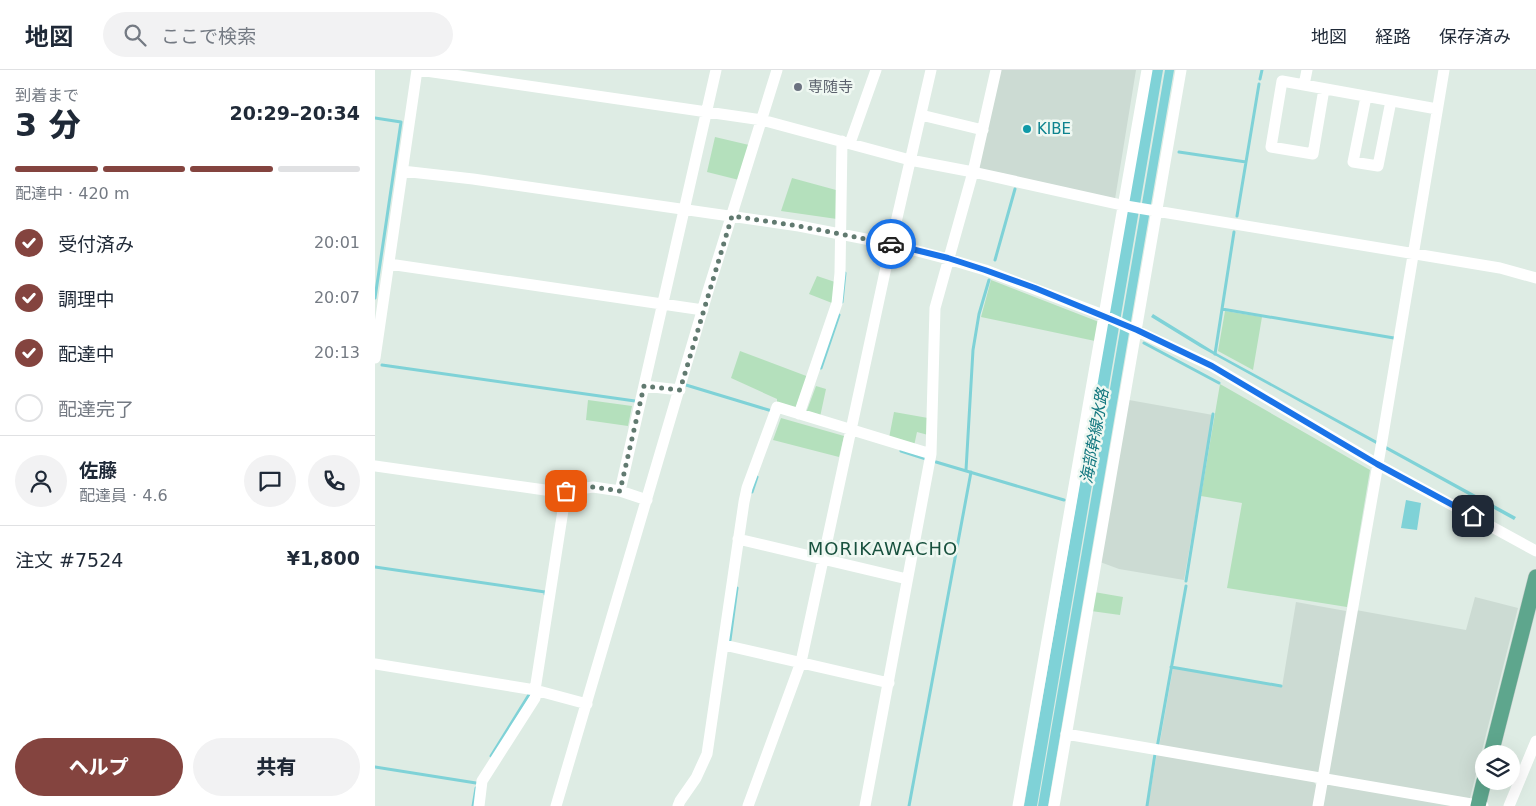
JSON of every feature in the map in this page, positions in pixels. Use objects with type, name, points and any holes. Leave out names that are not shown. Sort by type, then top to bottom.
[{"type":"main road","points":[[1493,745],[1536,577]]},
{"type":"main road","points":[[1480,806],[1483,790]]},
{"type":"street","points":[[375,358],[418,70],[762,120],[910,160],[1125,205],[1500,268],[1536,278]]},
{"type":"street","points":[[620,491],[717,70]]},
{"type":"street","points":[[556,806],[703,310],[777,70]]},
{"type":"street","points":[[799,414],[837,303],[846,142],[876,70]]},
{"type":"street","points":[[748,806],[801,662],[891,244],[931,70]]},
{"type":"street","points":[[865,806],[931,454],[935,308],[973,172],[996,70]]},
{"type":"street","points":[[1018,806],[1103,315],[1125,205],[1147,70]]},
{"type":"street","points":[[1054,806],[1155,210],[1181,70]]},
{"type":"street","points":[[1304,85],[1307,70]]},
{"type":"street","points":[[1318,806],[1444,70]]},
{"type":"street","points":[[1324,89],[1313,154],[1271,147],[1282,81],[1437,109]]},
{"type":"street","points":[[1365,96],[1353,162],[1378,166],[1391,101]]},
{"type":"street","points":[[921,115],[983,130]]},
{"type":"street","points":[[402,171],[473,179],[732,216],[840,234],[948,258],[1035,288],[1103,315],[1212,366],[1377,464],[1536,551]]},
{"type":"street","points":[[389,264],[703,310]]},
{"type":"street","points":[[644,386],[680,390]]},
{"type":"street","points":[[680,805],[696,778],[707,754],[747,488],[777,407],[931,454]]},
{"type":"street","points":[[375,466],[559,492],[593,487],[620,491],[647,500]]},
{"type":"street","points":[[479,806],[483,781],[535,698],[566,491]]},
{"type":"street","points":[[738,539],[907,579]]},
{"type":"street","points":[[724,645],[889,683]]},
{"type":"street","points":[[375,664],[536,690],[587,704]]},
{"type":"street","points":[[1066,734],[1480,806]]},
{"type":"street","points":[[1509,806],[1536,741]]},
{"type":"shaded area","points":[[1000,70],[1136,70],[1115,199],[980,169],[979,166]]},
{"type":"shaded area","points":[[1129,400],[1213,415],[1184,580],[1119,569],[1100,562]]},
{"type":"shaded area","points":[[1475,597],[1518,608],[1483,745],[1475,745],[1475,778],[1469,802],[1326,777],[1356,610],[1466,630]]},
{"type":"shaded area","points":[[1296,602],[1346,611],[1320,773],[1159,747],[1173,668],[1282,687]]},
{"type":"shaded area","points":[[1157,753],[1313,780],[1317,787],[1314,806],[1148,806]]},
{"type":"shaded area","points":[[1326,784],[1463,806],[1322,806]]},
{"type":"green space","points":[[715,137],[749,145],[739,180],[707,172]]},
{"type":"green space","points":[[792,178],[836,190],[837,219],[781,211]]},
{"type":"green space","points":[[817,276],[835,282],[832,303],[809,294]]},
{"type":"green space","points":[[991,280],[1099,322],[1095,341],[981,317]]},
{"type":"green space","points":[[1225,311],[1262,317],[1253,370],[1218,351]]},
{"type":"green space","points":[[740,351],[809,377],[798,409],[777,404],[777,399],[731,378]]},
{"type":"green space","points":[[1220,384],[1370,470],[1347,607],[1227,588],[1242,503],[1201,496]]},
{"type":"green space","points":[[816,386],[826,389],[820,417],[806,413]]},
{"type":"green space","points":[[588,400],[632,406],[628,426],[586,420]]},
{"type":"green space","points":[[894,412],[928,418],[928,435],[917,432],[914,446],[889,438]]},
{"type":"green space","points":[[781,418],[844,436],[839,457],[773,440]]},
{"type":"green space","points":[[1094,592],[1123,597],[1120,615],[1091,611]]},
{"type":"water","name":"海部幹線水路","points":[[1151,70],[1163,70],[1037,806],[1024,806]]},
{"type":"water","points":[[1165,70],[1174,70],[1048,806],[1038,806]]},
{"type":"water","points":[[1153,314],[1218,354],[1516,517],[1514,520],[1200,347],[1151,317]]},
{"type":"water","points":[[1406,500],[1421,503],[1417,530],[1401,528]]},
{"type":"waterway","points":[[1260,79],[1262,70]]},
{"type":"waterway","points":[[1237,216],[1259,84]]},
{"type":"waterway","points":[[375,118],[401,122],[375,298]]},
{"type":"waterway","points":[[1179,152],[1246,162]]},
{"type":"waterway","points":[[995,260],[1015,189]]},
{"type":"waterway","points":[[1215,354],[1234,232]]},
{"type":"waterway","points":[[842,302],[845,273]]},
{"type":"waterway","points":[[966,470],[973,350],[979,314],[989,280]]},
{"type":"waterway","points":[[1222,309],[1394,338]]},
{"type":"waterway","points":[[821,368],[839,315]]},
{"type":"waterway","points":[[1144,343],[1219,383]]},
{"type":"waterway","points":[[382,365],[635,401]]},
{"type":"waterway","points":[[686,385],[772,411]]},
{"type":"waterway","points":[[1186,581],[1213,414]]},
{"type":"waterway","points":[[901,451],[926,459]]},
{"type":"waterway","points":[[936,462],[1064,500]]},
{"type":"waterway","points":[[909,806],[971,472]]},
{"type":"waterway","points":[[752,492],[757,477]]},
{"type":"waterway","points":[[375,567],[545,592],[545,594]]},
{"type":"waterway","points":[[1157,748],[1186,586]]},
{"type":"waterway","points":[[730,640],[737,588]]},
{"type":"waterway","points":[[1171,667],[1281,686]]},
{"type":"waterway","points":[[491,756],[530,693]]},
{"type":"waterway","points":[[1147,806],[1155,754]]},
{"type":"waterway","points":[[375,767],[476,783]]},
{"type":"waterway","points":[[473,806],[476,788]]},
{"type":"way so far","points":[[566,491],[593,487],[620,491],[644,386],[680,390],[732,216],[799,226],[891,244]]},
{"type":"place","name":"専随寺","points":[[798,87]]},
{"type":"place","name":"KIBE","points":[[1027,129]]},
{"type":"district","name":"MORIKAWACHO","points":[[883,549]]},
{"type":"route","points":[[891,244],[948,258],[985,270],[1035,288],[1137,330],[1212,366],[1377,464],[1473,516]]}]
